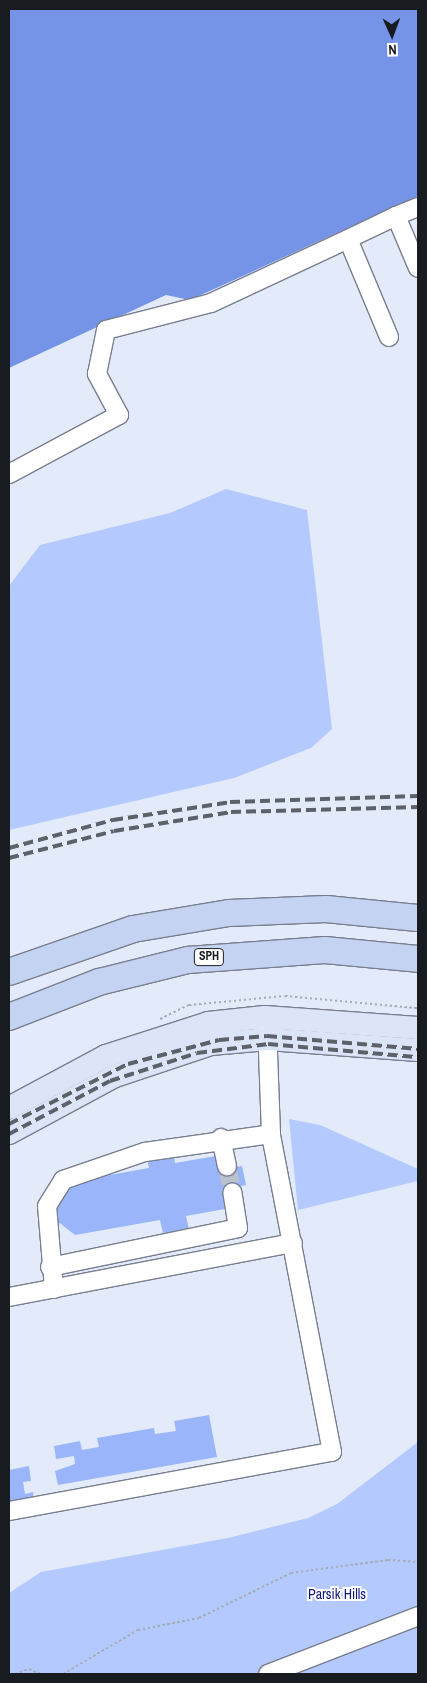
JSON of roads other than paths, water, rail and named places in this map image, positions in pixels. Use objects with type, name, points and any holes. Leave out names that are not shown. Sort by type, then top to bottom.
[{"type":"highway","points":[[9,972],[86,942],[219,914],[326,909],[418,918]]},
{"type":"highway","name":"SPH","points":[[9,1017],[99,982],[188,960],[306,950],[418,959]]},
{"type":"main road","points":[[9,1108],[106,1056],[159,1036],[208,1023],[267,1036],[418,1050]]},
{"type":"main road","points":[[9,1133],[115,1076],[166,1056],[212,1044],[267,1036],[418,1028]]},
{"type":"street","points":[[9,474],[118,414],[97,374],[106,330],[211,302],[418,207]]},
{"type":"street","points":[[396,216],[418,268]]},
{"type":"street","points":[[348,239],[389,337]]},
{"type":"street","points":[[9,1511],[332,1452],[271,1134],[267,1036]]},
{"type":"street","points":[[54,1289],[50,1267],[47,1206],[63,1180],[145,1152],[221,1138],[271,1134]]},
{"type":"street","points":[[221,1138],[227,1166]]},
{"type":"street","points":[[50,1267],[238,1228],[232,1192]]},
{"type":"street","points":[[9,1297],[293,1243]]},
{"type":"street","points":[[268,1674],[418,1616]]},
{"type":"water","points":[[9,9],[418,9],[418,196],[190,300],[166,295],[9,368]]},
{"type":"tunnel","points":[[227,1166],[232,1192]]},
{"type":"railway","points":[[9,848],[113,820],[230,802],[418,796]]},
{"type":"railway","points":[[9,858],[114,831],[231,812],[418,807]]},
{"type":"railway","points":[[9,1124],[128,1064],[219,1040],[267,1036],[418,1049]]},
{"type":"railway","points":[[9,1134],[110,1081],[197,1053],[268,1044],[418,1057]]},
{"type":"park label","name":"Parsik Hills","points":[[337,1594]]}]
